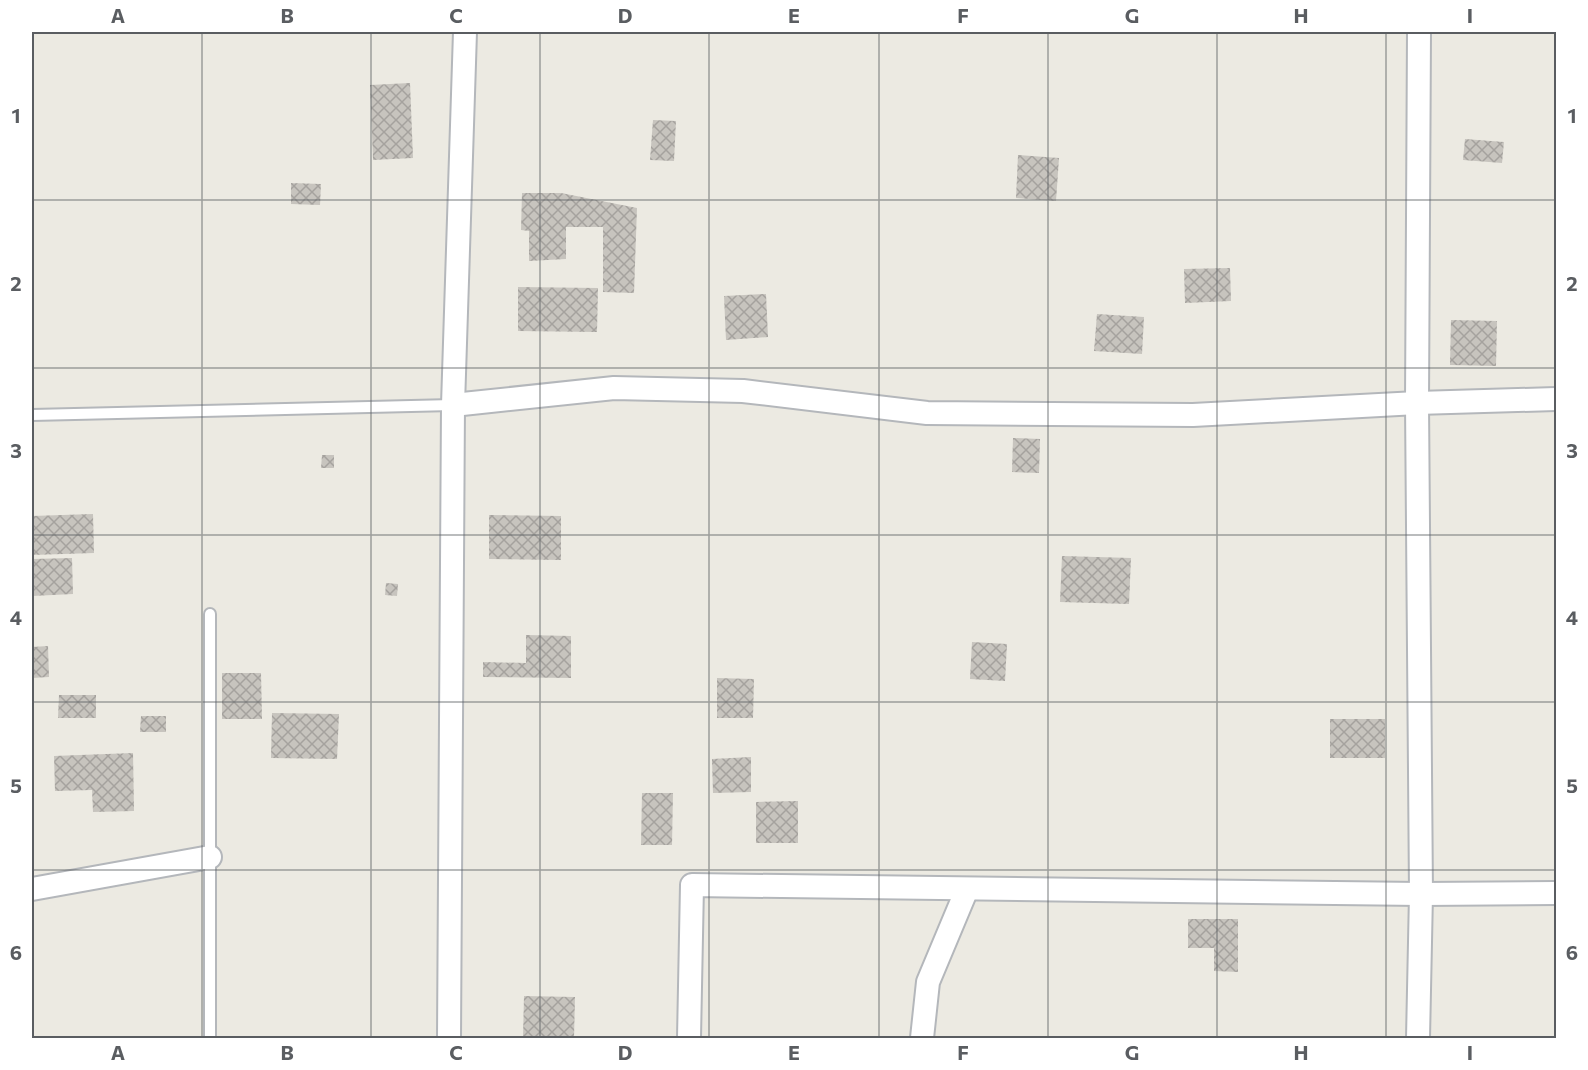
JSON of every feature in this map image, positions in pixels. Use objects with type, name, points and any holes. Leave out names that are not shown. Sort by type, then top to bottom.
[{"type":"street","points":[[449,1038],[453,405],[465,32]]},
{"type":"street","points":[[1418,1038],[1420,894],[1417,403],[1419,32]]},
{"type":"street","points":[[453,405],[614,388],[743,391],[927,413],[1193,415],[1417,403],[1557,399]]},
{"type":"street","points":[[32,889],[210,858]]},
{"type":"street","points":[[689,1038],[692,885],[1420,894],[1557,893]]},
{"type":"street","points":[[922,1038],[928,982],[967,889]]},
{"type":"lane","points":[[32,415],[453,405]]},
{"type":"lane","points":[[210,614],[210,1038]]},
{"type":"building","points":[[410,83],[413,158],[373,160],[370,85]]},
{"type":"building","points":[[653,120],[676,121],[674,161],[650,160]]},
{"type":"building","points":[[1465,139],[1504,142],[1502,163],[1463,160]]},
{"type":"building","points":[[1018,155],[1059,158],[1056,201],[1016,198]]},
{"type":"building","points":[[291,183],[321,184],[320,205],[291,204]]},
{"type":"building","points":[[522,193],[561,193],[637,208],[634,293],[603,292],[603,227],[566,227],[566,259],[529,261],[529,231],[521,230]]},
{"type":"building","points":[[1230,268],[1231,301],[1185,303],[1184,269]]},
{"type":"building","points":[[518,287],[598,288],[597,332],[518,331]]},
{"type":"building","points":[[766,294],[768,337],[726,340],[724,296]]},
{"type":"building","points":[[1097,314],[1144,317],[1142,354],[1094,351]]},
{"type":"building","points":[[1451,320],[1497,321],[1496,366],[1450,365]]},
{"type":"building","points":[[1013,438],[1040,439],[1039,473],[1012,472]]},
{"type":"building","points":[[322,455],[334,455],[334,468],[321,468]]},
{"type":"building","points":[[93,514],[94,553],[32,555],[32,516]]},
{"type":"building","points":[[489,515],[561,516],[561,560],[489,559]]},
{"type":"building","points":[[1062,556],[1131,558],[1129,604],[1060,602]]},
{"type":"building","points":[[72,558],[73,594],[32,596],[32,559]]},
{"type":"building","points":[[386,583],[398,584],[397,596],[385,595]]},
{"type":"building","points":[[526,635],[571,636],[571,678],[483,677],[483,662],[526,663]]},
{"type":"building","points":[[972,642],[1007,644],[1005,681],[970,679]]},
{"type":"building","points":[[48,646],[49,677],[32,678],[32,647]]},
{"type":"building","points":[[222,673],[261,673],[262,719],[222,719]]},
{"type":"building","points":[[717,678],[754,679],[753,718],[717,718]]},
{"type":"building","points":[[59,695],[96,695],[96,718],[58,718]]},
{"type":"building","points":[[272,713],[339,714],[337,759],[271,758]]},
{"type":"building","points":[[141,716],[166,716],[166,732],[140,732]]},
{"type":"building","points":[[1330,719],[1385,719],[1385,758],[1330,758]]},
{"type":"building","points":[[133,753],[134,811],[93,812],[92,790],[55,791],[54,756]]},
{"type":"building","points":[[751,757],[751,792],[713,793],[712,759]]},
{"type":"building","points":[[642,793],[673,793],[672,845],[641,845]]},
{"type":"building","points":[[798,801],[798,843],[756,843],[756,802]]},
{"type":"building","points":[[1188,919],[1238,919],[1238,972],[1214,971],[1214,948],[1188,948]]},
{"type":"building","points":[[524,996],[575,997],[574,1038],[523,1038]]}]
